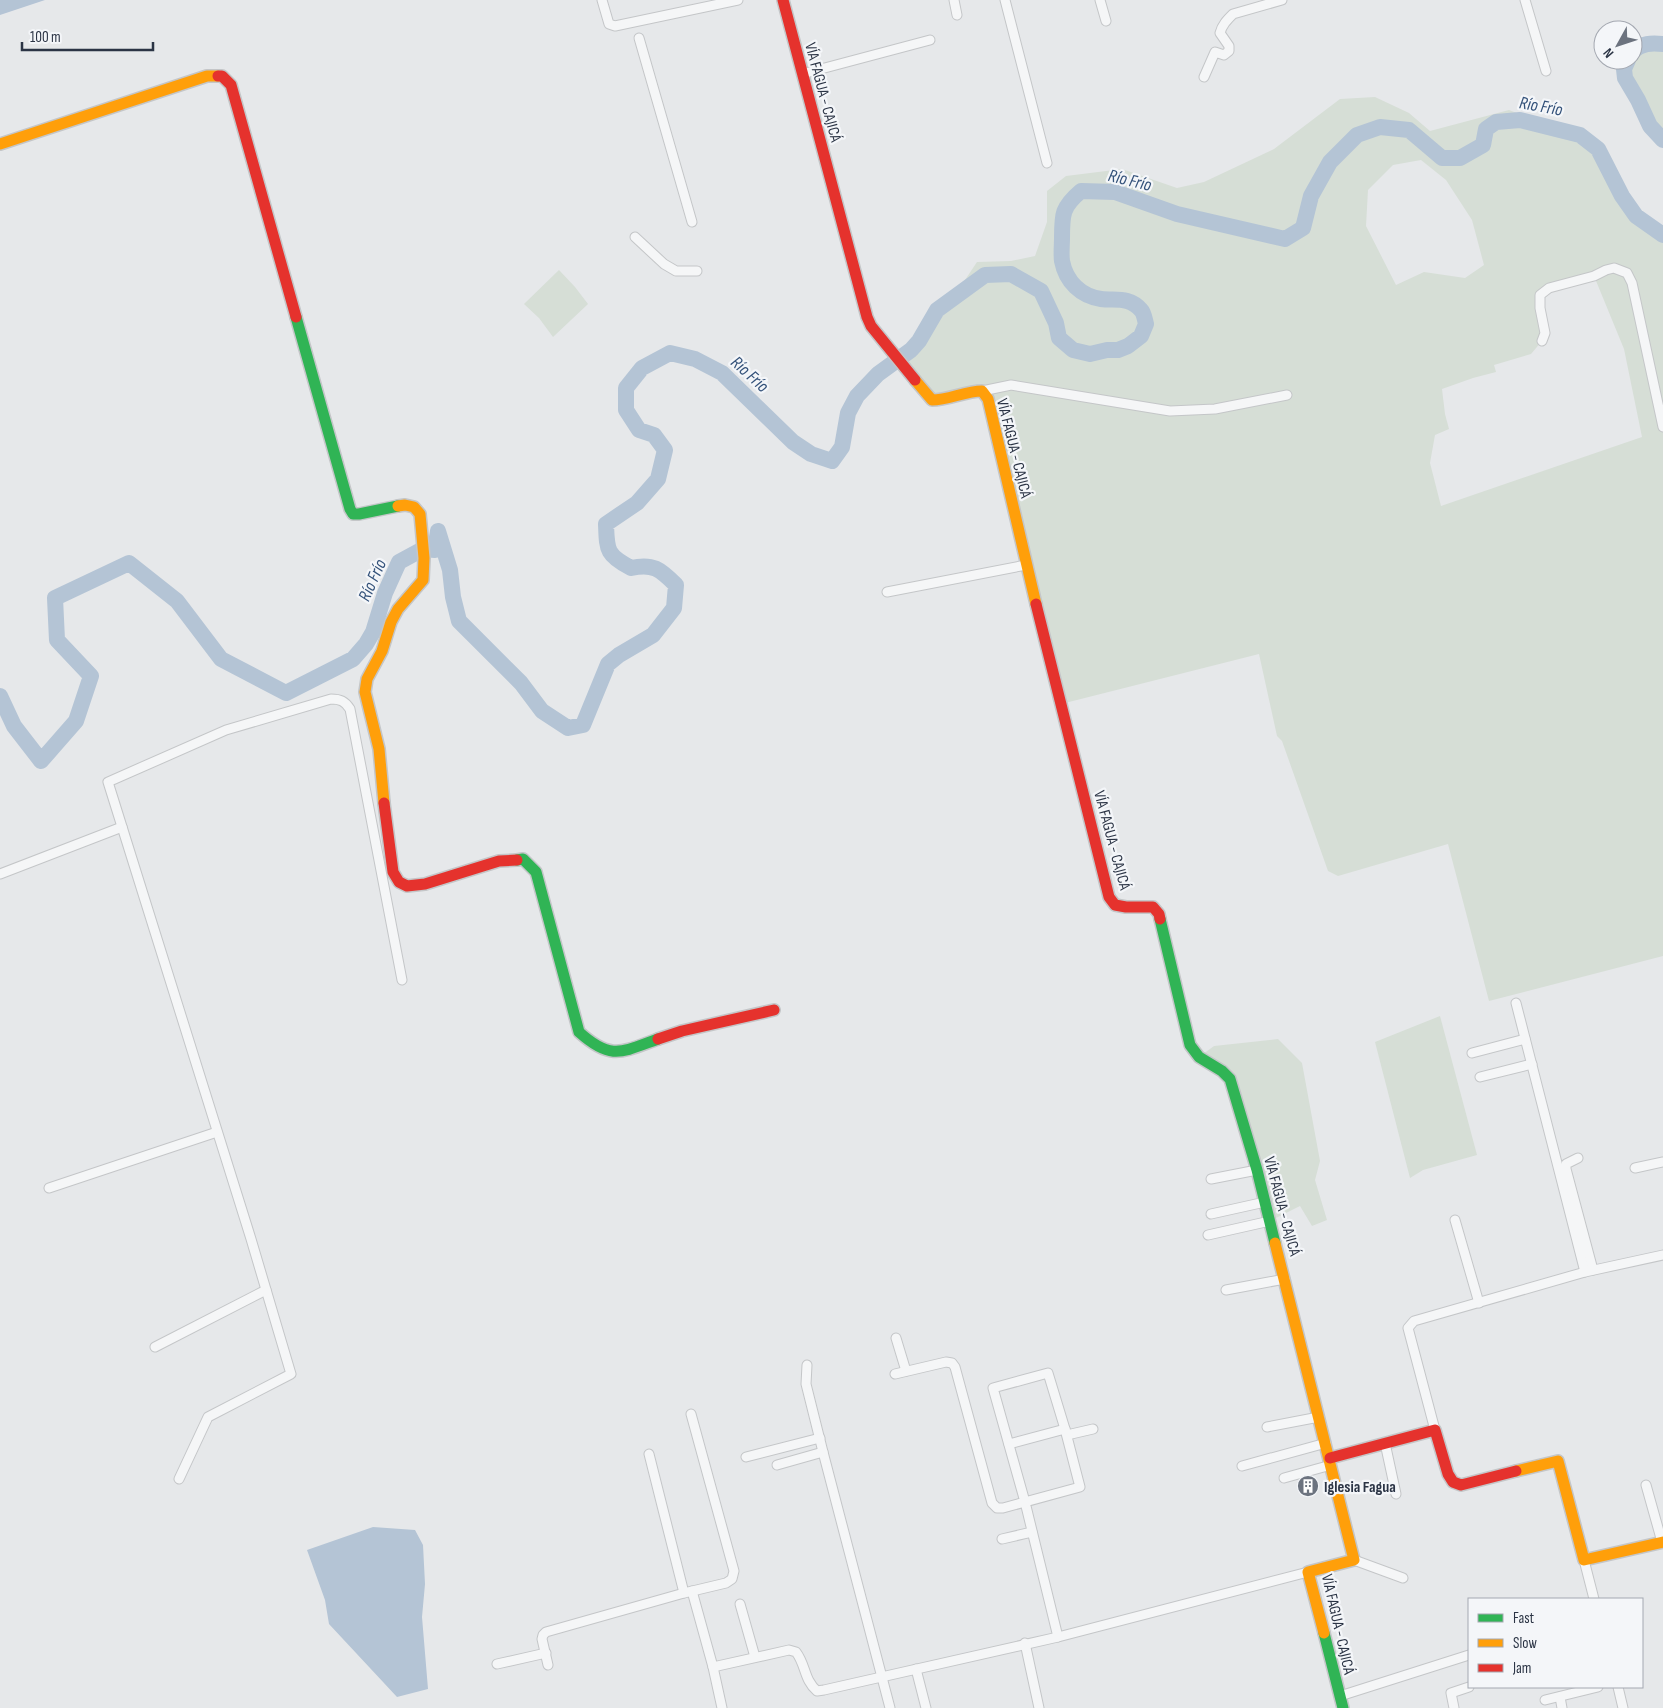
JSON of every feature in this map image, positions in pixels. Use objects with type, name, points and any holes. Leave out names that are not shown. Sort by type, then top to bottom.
[{"type":"street","points":[[602,0],[609,24],[615,26],[738,0]]},
{"type":"street","name":"VÍA FAGUA - CAJICÁ","points":[[783,0],[867,317],[871,326],[932,400],[939,401],[974,390],[982,390],[988,399],[1026,564],[1109,897],[1115,904],[1126,907],[1153,907],[1160,914],[1190,1045],[1199,1057],[1222,1071],[1230,1079],[1257,1170],[1354,1560],[1308,1572],[1343,1708]]},
{"type":"street","points":[[954,0],[958,15]]},
{"type":"street","points":[[1005,0],[1047,163]]},
{"type":"street","points":[[1100,0],[1106,21]]},
{"type":"street","points":[[1204,77],[1216,52],[1224,55],[1229,51],[1229,46],[1220,33],[1222,27],[1233,14],[1282,0]]},
{"type":"street","points":[[1525,0],[1546,71]]},
{"type":"street","points":[[639,38],[692,222]]},
{"type":"street","points":[[802,74],[930,40]]},
{"type":"street","points":[[0,144],[207,76],[222,76],[231,85],[296,299],[350,508],[353,514],[359,514],[405,505],[414,507],[420,514],[424,558],[423,580],[398,608],[391,622],[382,651],[367,679],[365,692],[379,749],[393,872],[399,882],[407,886],[425,884],[499,861],[523,859],[536,872],[579,1032],[591,1043],[608,1051],[621,1052],[682,1031],[774,1010]]},
{"type":"street","points":[[635,237],[664,264],[676,272],[697,271]]},
{"type":"street","points":[[1542,341],[1546,333],[1540,308],[1540,295],[1550,288],[1594,276],[1606,270],[1614,268],[1627,273],[1632,283],[1663,427]]},
{"type":"street","points":[[982,390],[1011,385],[1170,411],[1215,409],[1287,395]]},
{"type":"street","points":[[887,592],[1026,564]]},
{"type":"street","points":[[179,1478],[208,1417],[291,1374],[108,782],[226,730],[331,699],[339,699],[346,703],[350,709],[402,980]]},
{"type":"street","points":[[0,874],[122,827]]},
{"type":"street","points":[[1516,1003],[1589,1271]]},
{"type":"street","points":[[1472,1053],[1526,1038]]},
{"type":"street","points":[[1480,1077],[1532,1064]]},
{"type":"street","points":[[49,1188],[217,1132]]},
{"type":"street","points":[[1578,1158],[1566,1164],[1566,1169],[1589,1271]]},
{"type":"street","points":[[1635,1168],[1663,1162]]},
{"type":"street","points":[[1211,1179],[1257,1170]]},
{"type":"street","points":[[1211,1214],[1265,1202]]},
{"type":"street","points":[[1455,1220],[1479,1302]]},
{"type":"street","points":[[1208,1235],[1270,1221]]},
{"type":"street","points":[[1594,1598],[1558,1461],[1461,1485],[1453,1482],[1448,1474],[1435,1430],[1408,1328],[1414,1321],[1479,1302],[1589,1271],[1663,1255]]},
{"type":"street","points":[[1226,1290],[1285,1279]]},
{"type":"street","points":[[155,1347],[266,1290]]},
{"type":"street","points":[[896,1338],[906,1371]]},
{"type":"street","points":[[895,1374],[946,1362],[952,1363],[955,1367],[992,1503],[997,1508],[1003,1508],[1025,1502],[1080,1487],[1066,1432],[1048,1374],[993,1388],[1025,1502],[1058,1637]]},
{"type":"street","points":[[807,1366],[806,1384],[890,1708]]},
{"type":"street","points":[[548,1665],[542,1639],[546,1632],[732,1580],[734,1571],[692,1414]]},
{"type":"street","points":[[1267,1427],[1319,1417]]},
{"type":"street","points":[[1009,1444],[1066,1432],[1093,1429]]},
{"type":"street","points":[[1284,1478],[1384,1443],[1435,1430]]},
{"type":"street","points":[[746,1458],[820,1438]]},
{"type":"street","points":[[1242,1466],[1326,1443]]},
{"type":"street","points":[[1384,1443],[1396,1494]]},
{"type":"street","points":[[777,1465],[823,1452]]},
{"type":"street","points":[[649,1454],[688,1592],[713,1667],[722,1708]]},
{"type":"street","points":[[1584,1560],[1662,1542],[1646,1486]]},
{"type":"street","points":[[1002,1540],[1032,1532]]},
{"type":"street","points":[[1354,1560],[1404,1578]]},
{"type":"street","points":[[713,1667],[789,1650],[796,1652],[800,1657],[810,1685],[817,1691],[1058,1637],[1308,1572]]},
{"type":"street","points":[[740,1604],[755,1657]]},
{"type":"street","points":[[1025,1643],[1040,1708]]},
{"type":"street","points":[[497,1664],[546,1654]]},
{"type":"street","points":[[1340,1696],[1468,1655]]},
{"type":"street","points":[[916,1669],[926,1708]]},
{"type":"street","points":[[1454,1708],[1451,1693],[1468,1687]]},
{"type":"street","points":[[1546,1700],[1594,1688]]},
{"type":"street","points":[[1618,1688],[1623,1708]]},
{"type":"street","points":[[1560,1697],[1562,1708]]},
{"type":"shaded area","points":[[1650,43],[1663,44],[1663,140],[1650,126],[1623,74],[1624,70],[1643,70],[1643,45]]},
{"type":"shaded area","points":[[1375,97],[1409,113],[1430,131],[1509,110],[1580,135],[1598,149],[1622,196],[1636,216],[1663,235],[1663,956],[1489,1001],[1448,844],[1338,876],[1328,871],[1282,741],[1277,736],[1259,654],[1061,704],[982,391],[939,401],[903,355],[918,341],[938,309],[961,293],[963,283],[977,262],[1011,261],[1035,256],[1047,222],[1047,191],[1066,176],[1122,169],[1177,188],[1204,182],[1274,149],[1340,99]],"holes":[[[1421,160],[1446,180],[1472,220],[1484,265],[1465,278],[1424,272],[1396,285],[1366,226],[1368,190],[1393,165]],[[1594,276],[1624,349],[1642,437],[1441,506],[1430,463],[1435,435],[1449,429],[1442,389],[1496,372],[1494,365],[1531,354],[1542,341],[1540,295]]]},
{"type":"shaded area","points":[[559,270],[588,304],[553,337],[539,318],[524,304]]},
{"type":"shaded area","points":[[1440,1016],[1477,1155],[1423,1170],[1410,1178],[1375,1042]]},
{"type":"shaded area","points":[[1278,1039],[1302,1063],[1320,1161],[1315,1180],[1327,1220],[1312,1226],[1300,1206],[1270,1221],[1230,1079],[1199,1057],[1214,1046]]},
{"type":"water","points":[[0,0],[45,0],[0,15]]},
{"type":"water","points":[[373,1527],[415,1530],[423,1545],[425,1584],[422,1617],[428,1689],[397,1697],[329,1624],[325,1600],[307,1550]]},
{"type":"waterway","name":"Río Frío","points":[[1643,45],[1663,44]]},
{"type":"waterway","name":"Río Frío","points":[[1624,70],[1625,78],[1650,126],[1663,140]]},
{"type":"waterway","name":"Río Frío","points":[[0,696],[14,726],[41,761],[76,721],[91,676],[57,640],[55,598],[129,563],[177,601],[221,659],[286,693],[353,659],[366,644],[373,632],[385,593],[399,562],[423,549],[435,550],[438,531],[450,570],[453,597],[459,621],[521,683],[542,711],[568,728],[583,725],[608,664],[619,655],[653,635],[674,608],[676,585],[661,571],[645,566],[631,568],[623,563],[612,555],[607,540],[606,524],[637,503],[658,479],[665,450],[654,435],[639,430],[626,410],[626,388],[642,368],[670,353],[695,359],[722,373],[793,442],[811,454],[832,461],[842,447],[848,413],[857,396],[878,374],[911,350],[919,341],[937,310],[985,275],[1011,274],[1041,291],[1056,323],[1059,338],[1073,350],[1090,354],[1107,350],[1118,350],[1128,346],[1141,336],[1146,324],[1141,310],[1127,301],[1101,299],[1087,295],[1076,287],[1064,269],[1062,261],[1064,211],[1081,191],[1115,192],[1177,214],[1285,239],[1303,228],[1311,196],[1330,162],[1357,135],[1380,127],[1409,130],[1442,158],[1460,158],[1483,145],[1486,129],[1496,122],[1520,120],[1580,135],[1598,149],[1622,196],[1636,216],[1663,235]]},
{"type":"traffic: fast","points":[[296,317],[350,509],[353,514],[359,514],[398,506]]},
{"type":"traffic: fast","points":[[517,860],[523,859],[536,872],[579,1032],[600,1047],[617,1051],[626,1050],[658,1039]]},
{"type":"traffic: fast","points":[[1160,919],[1190,1045],[1199,1057],[1222,1071],[1230,1079],[1257,1170],[1275,1243]]},
{"type":"traffic: fast","points":[[1324,1633],[1343,1708]]},
{"type":"traffic: slow","points":[[0,144],[207,76],[218,76]]},
{"type":"traffic: slow","points":[[915,380],[932,400],[982,391],[988,399],[1036,604]]},
{"type":"traffic: slow","points":[[384,803],[379,749],[365,692],[367,679],[382,651],[391,622],[398,609],[423,580],[424,558],[420,514],[414,507],[398,506]]},
{"type":"traffic: slow","points":[[1275,1243],[1354,1560],[1308,1572],[1324,1633]]},
{"type":"traffic: slow","points":[[1516,1471],[1558,1461],[1584,1560],[1663,1542]]},
{"type":"traffic: jam","points":[[783,0],[867,317],[871,326],[915,380]]},
{"type":"traffic: jam","points":[[218,76],[222,76],[231,85],[296,317]]},
{"type":"traffic: jam","points":[[1036,604],[1109,897],[1115,905],[1153,907],[1159,914],[1160,919]]},
{"type":"traffic: jam","points":[[384,803],[393,872],[399,882],[407,886],[425,884],[499,861],[517,860]]},
{"type":"traffic: jam","points":[[658,1039],[682,1031],[774,1010]]},
{"type":"traffic: jam","points":[[1330,1458],[1435,1430],[1448,1474],[1453,1482],[1461,1485],[1516,1471]]},
{"type":"place","name":"Iglesia Fagua","points":[[1308,1486]]}]
